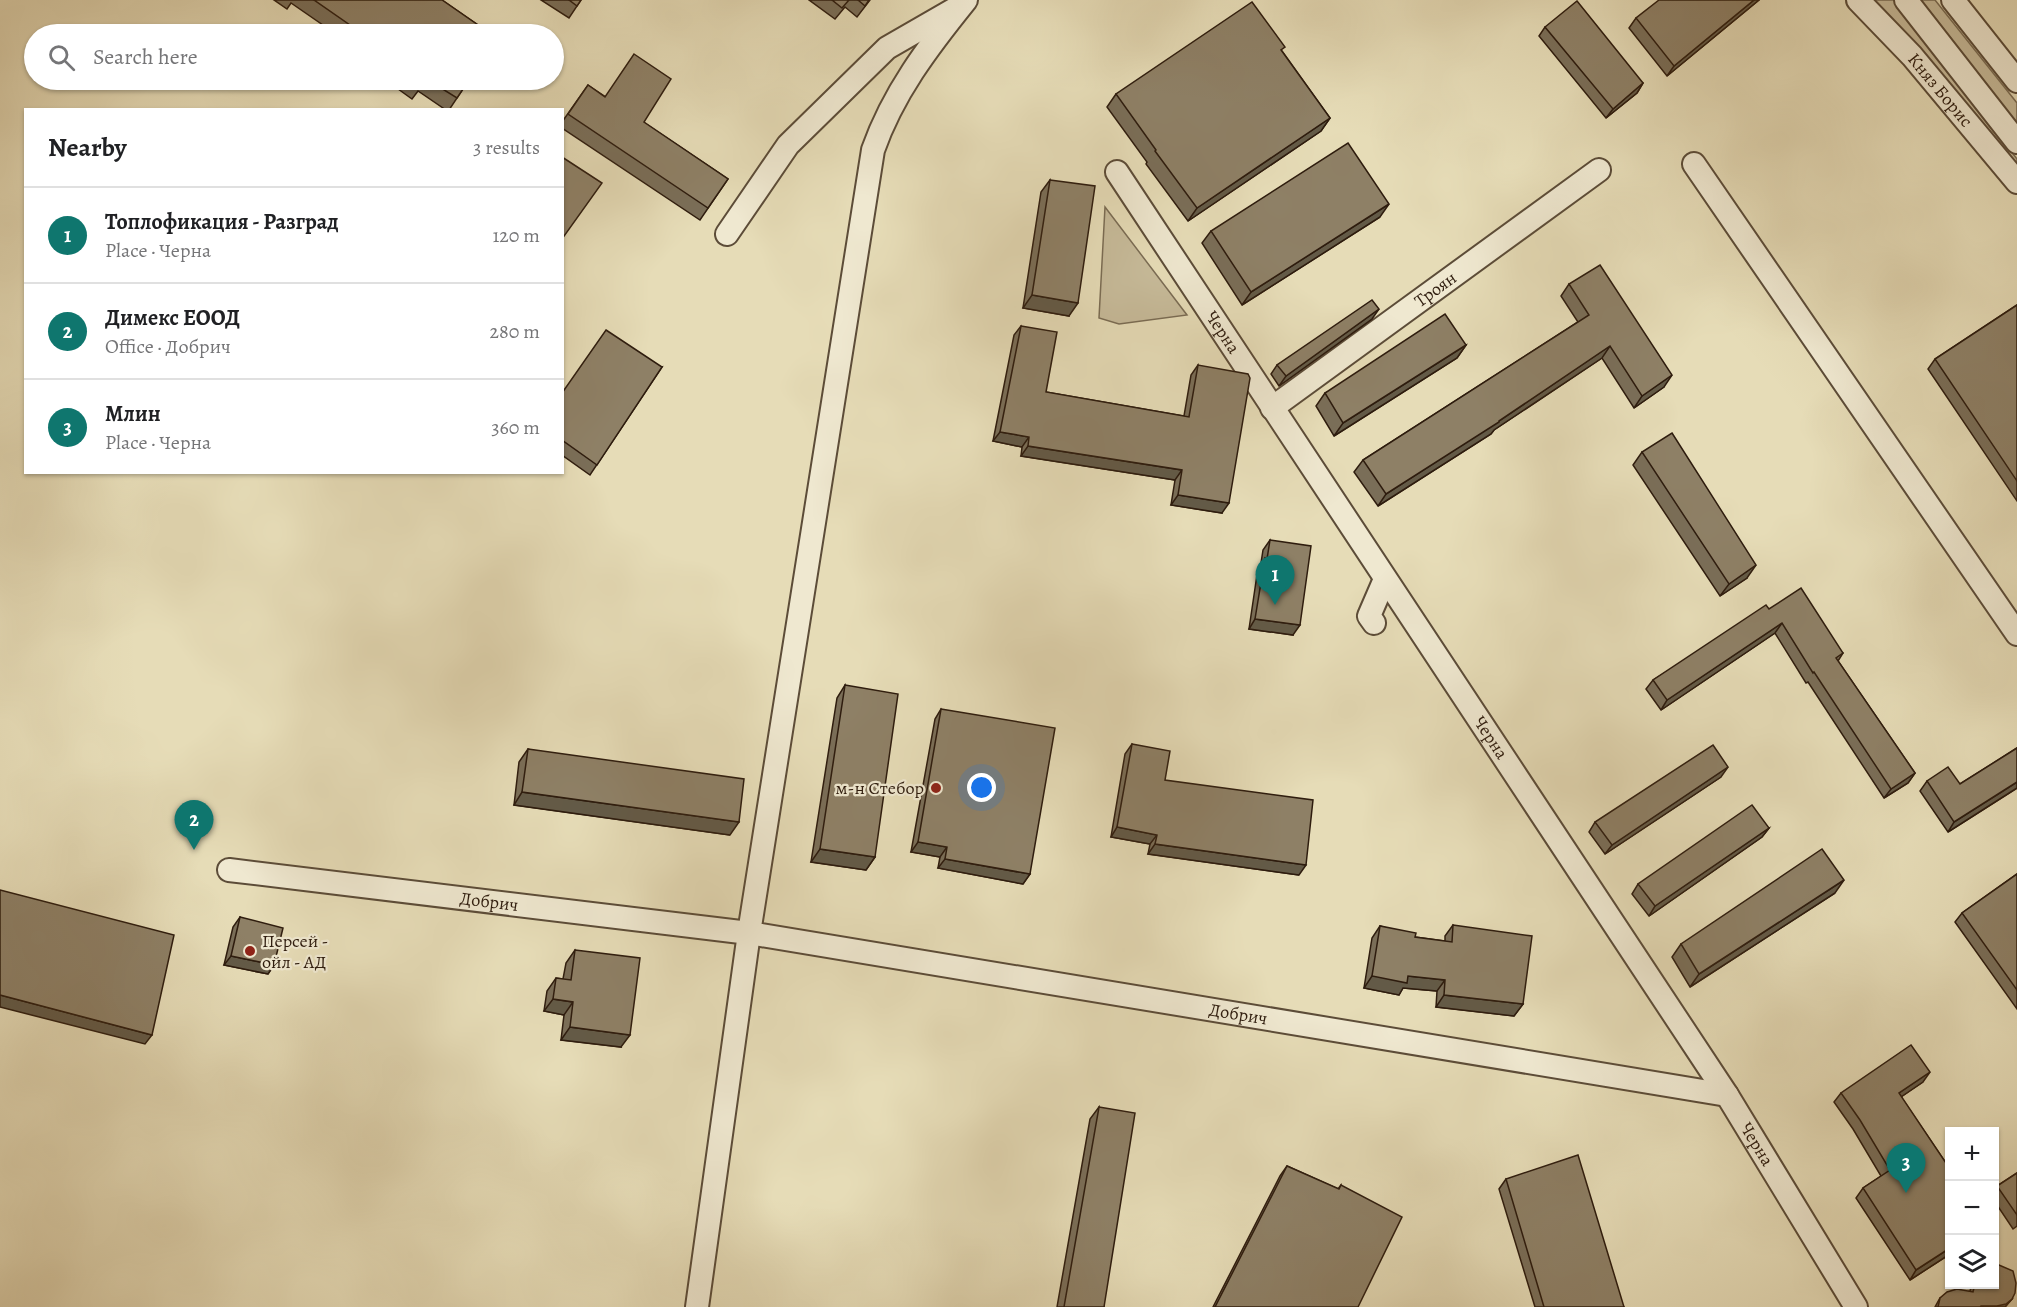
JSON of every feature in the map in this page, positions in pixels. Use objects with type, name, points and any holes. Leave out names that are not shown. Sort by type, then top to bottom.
[{"type":"street","name":"Княз Борис","points":[[1858,0],[1912,56],[2017,182]]},
{"type":"street","name":"Княз Борис","points":[[1906,0],[2017,142]]},
{"type":"street","points":[[1953,0],[2017,81]]},
{"type":"street","points":[[727,234],[788,145],[886,48],[964,2]]},
{"type":"street","points":[[697,1307],[749,933],[873,150],[883,122],[896,97],[914,68],[964,2]]},
{"type":"street","points":[[1694,164],[2017,634]]},
{"type":"street","name":"Троян","points":[[1272,408],[1599,170]]},
{"type":"street","name":"Черна","points":[[1117,172],[1727,1095],[1856,1307]]},
{"type":"street","points":[[1374,623],[1369,616],[1385,579]]},
{"type":"street","name":"Добрич","points":[[230,870],[749,933],[1727,1095]]},
{"type":"shaded area","points":[[1874,0],[1894,0],[2017,159],[2017,167],[1924,54]]},
{"type":"shaded area","points":[[1921,0],[1935,0],[2017,103],[2017,124]]},
{"type":"shaded area","points":[[1105,207],[1187,315],[1119,324],[1099,318]]},
{"type":"building","points":[[314,0],[442,0],[477,24],[349,24]]},
{"type":"building","points":[[569,0],[581,0],[577,6]]},
{"type":"building","points":[[832,0],[849,0],[842,8]]},
{"type":"building","points":[[858,0],[869,0],[865,6]]},
{"type":"building","points":[[1659,0],[1754,0],[1674,66],[1636,18]]},
{"type":"building","points":[[1577,1],[1643,83],[1613,109],[1545,27]]},
{"type":"building","points":[[1252,2],[1285,47],[1281,50],[1330,118],[1197,208],[1116,94]]},
{"type":"building","points":[[634,54],[671,79],[644,122],[728,179],[708,208],[568,114],[588,85],[605,97]]},
{"type":"building","points":[[444,90],[462,90],[457,98]]},
{"type":"building","points":[[1348,143],[1389,204],[1251,292],[1211,231]]},
{"type":"building","points":[[564,158],[602,183],[564,236]]},
{"type":"building","points":[[1050,180],[1095,186],[1078,303],[1032,295]]},
{"type":"building","points":[[1600,265],[1672,375],[1642,396],[1610,346],[1499,422],[1386,494],[1363,460],[1589,315],[1569,284]]},
{"type":"building","points":[[1372,300],[1379,309],[1286,376],[1277,365]]},
{"type":"building","points":[[2017,305],[2017,481],[1935,359]]},
{"type":"building","points":[[1445,314],[1466,345],[1343,423],[1325,393]]},
{"type":"building","points":[[1021,326],[1057,332],[1046,392],[1189,417],[1198,365],[1248,374],[1250,378],[1229,503],[1178,495],[1182,470],[1028,446],[1029,437],[1000,432]]},
{"type":"building","points":[[606,330],[662,367],[597,465],[564,441],[564,390]]},
{"type":"building","points":[[1672,433],[1756,565],[1729,584],[1642,452]]},
{"type":"building","points":[[1270,540],[1311,546],[1300,625],[1255,619]]},
{"type":"building","points":[[1801,588],[1843,653],[1836,658],[1915,773],[1891,789],[1782,623],[1667,700],[1653,680],[1766,605],[1769,609]]},
{"type":"building","points":[[845,685],[898,694],[875,857],[820,849]]},
{"type":"building","points":[[941,709],[1055,728],[1030,874],[945,859],[947,847],[918,842]]},
{"type":"building","points":[[1132,744],[1170,751],[1165,780],[1313,800],[1306,865],[1155,844],[1157,835],[1117,827]]},
{"type":"building","points":[[1713,745],[1728,767],[1612,845],[1595,822]]},
{"type":"building","points":[[2017,748],[2017,782],[1954,822],[1927,781],[1948,767],[1960,784]]},
{"type":"building","points":[[528,749],[744,779],[739,822],[522,792]]},
{"type":"building","points":[[1752,805],[1769,828],[1655,906],[1638,884]]},
{"type":"building","points":[[1822,849],[1844,880],[1699,974],[1681,944]]},
{"type":"building","points":[[2017,874],[2017,990],[1962,913]]},
{"type":"building","points":[[0,890],[174,935],[152,1035],[0,995]]},
{"type":"building","name":"Персей - ойл - АД","points":[[240,917],[283,928],[274,965],[231,956]]},
{"type":"building","points":[[1453,925],[1532,936],[1523,1004],[1444,995],[1445,980],[1408,976],[1407,983],[1372,976],[1380,926],[1416,933],[1415,937],[1452,942]]},
{"type":"building","points":[[575,950],[640,958],[630,1035],[570,1027],[573,1002],[553,999],[556,978],[571,980]]},
{"type":"building","points":[[1911,1045],[1930,1072],[1899,1093],[1945,1162],[1945,1251],[1916,1270],[1863,1188],[1890,1170],[1841,1093]]},
{"type":"building","points":[[1099,1107],[1135,1113],[1104,1307],[1064,1307]]},
{"type":"building","points":[[1578,1155],[1624,1307],[1544,1307],[1506,1179]]},
{"type":"building","points":[[1287,1166],[1339,1189],[1341,1185],[1402,1217],[1358,1307],[1215,1307]]},
{"type":"building","points":[[2017,1173],[2017,1215],[1999,1189],[1999,1185]]},
{"type":"building","points":[[1999,1265],[2013,1271],[2016,1283],[2015,1293],[2006,1304],[1980,1307],[1938,1307],[1940,1298],[1947,1292],[1957,1289],[1973,1292],[1974,1289],[1999,1289]]},
{"type":"place","name":"Топлофикация - Разград","points":[[1275,605]]},
{"type":"place","name":"м-н Стебор","points":[[936,788]]},
{"type":"place","name":"Димекс ЕООД","points":[[194,850]]},
{"type":"place","name":"Персей - ойл - АД","points":[[250,951]]},
{"type":"place","name":"Млин","points":[[1906,1193]]}]
